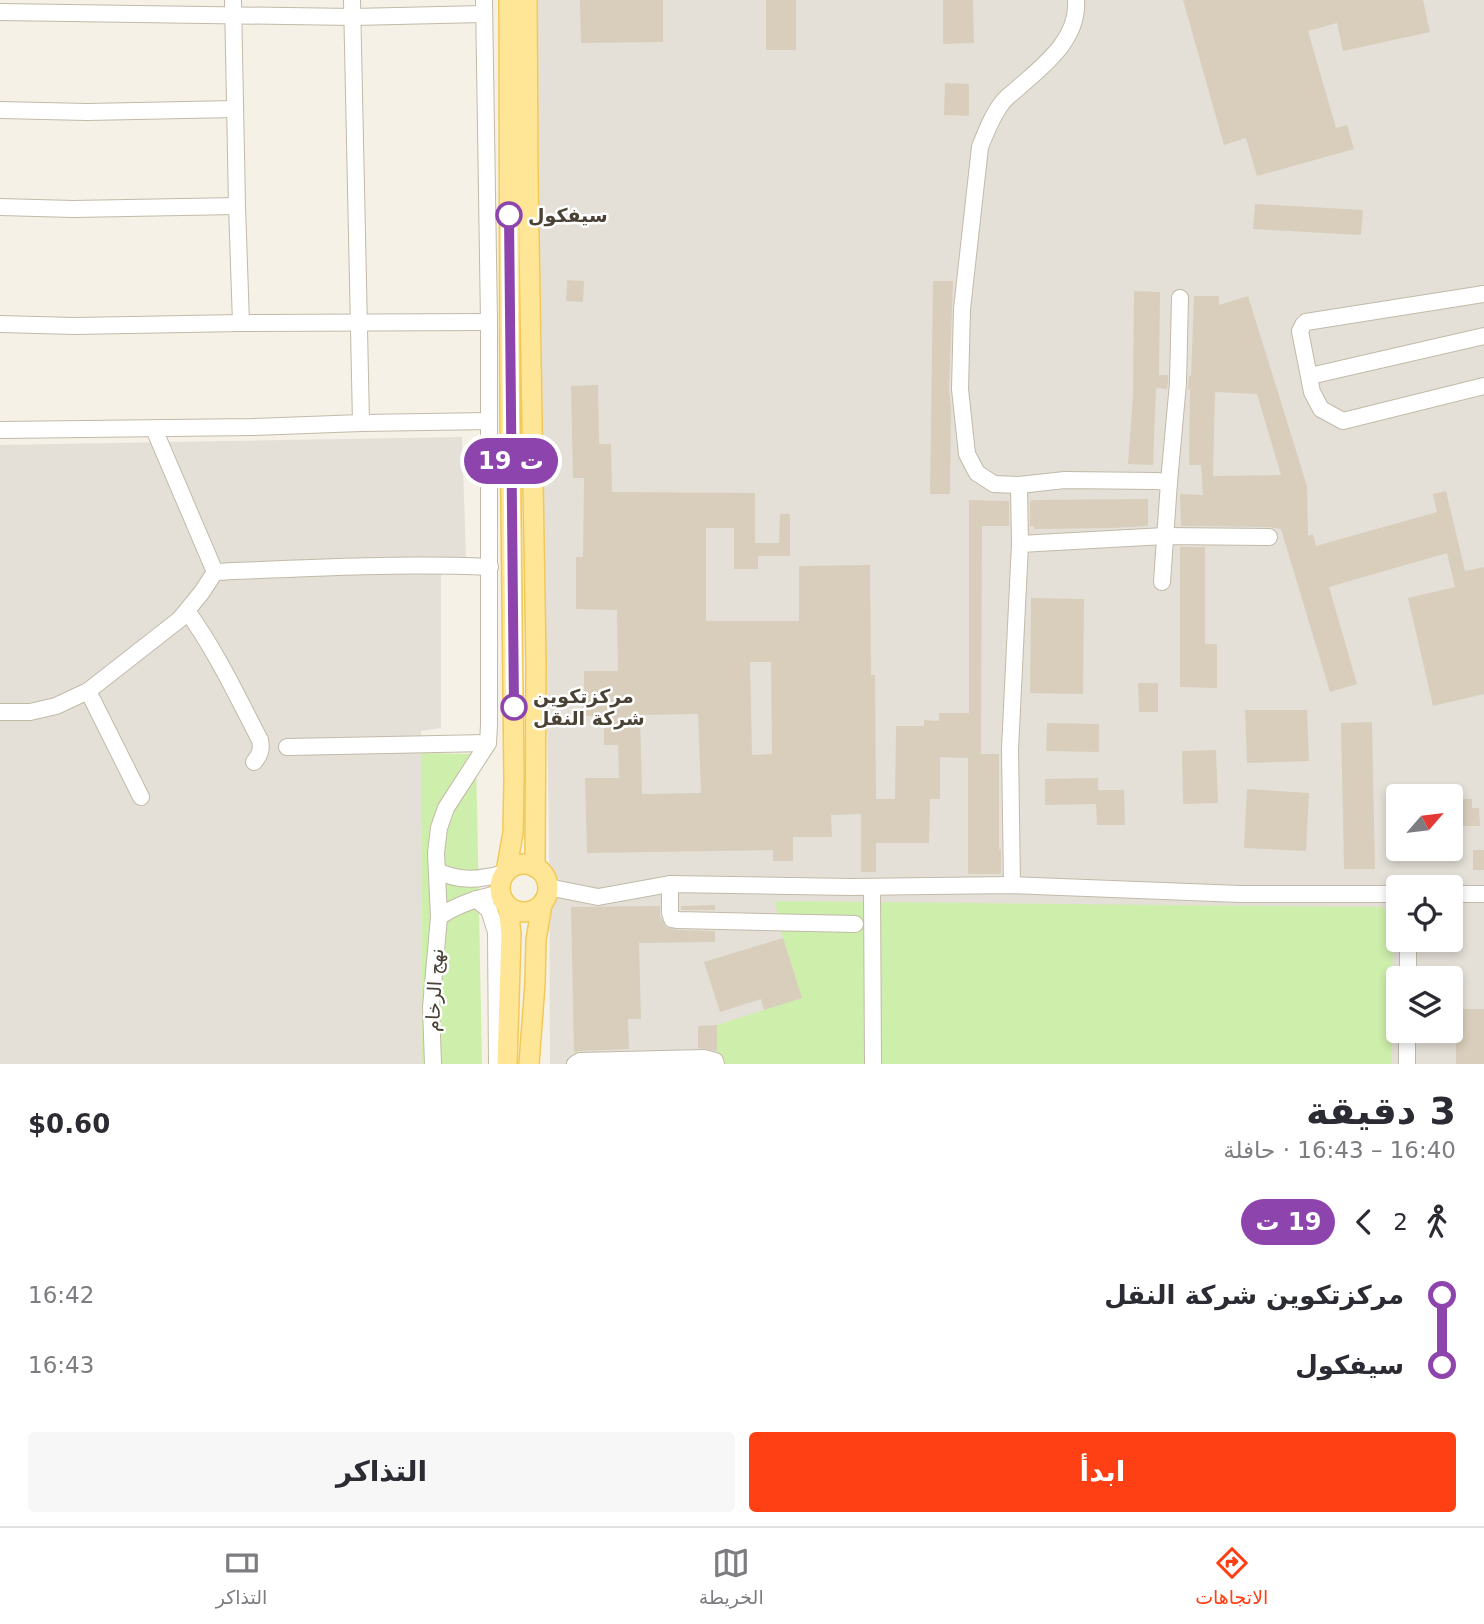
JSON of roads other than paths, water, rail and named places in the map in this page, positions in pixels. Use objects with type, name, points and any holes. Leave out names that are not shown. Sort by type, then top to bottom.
[{"type":"main road","points":[[506,1064],[511,934],[505,886],[513,833],[514,781],[509,0]]},
{"type":"main road","points":[[527,0],[536,663],[535,867]]},
{"type":"main road","points":[[505,886],[512,867],[519,864],[535,867],[546,879],[536,940],[529,1064]]},
{"type":"main road","points":[[505,886],[522,911],[536,908],[545,895]]},
{"type":"street","points":[[352,0],[360,423]]},
{"type":"street","points":[[1076,0],[1073,27],[1054,56],[1002,102],[979,147],[962,309],[960,389],[967,454],[977,473],[994,484],[1019,485],[1065,480],[1169,482]]},
{"type":"street","points":[[0,12],[233,8],[353,17],[483,7],[489,323],[488,743],[287,747]]},
{"type":"street","points":[[233,8],[241,323]]},
{"type":"street","points":[[0,110],[87,112],[235,109]]},
{"type":"street","points":[[0,207],[73,209],[237,206]]},
{"type":"street","points":[[1484,294],[1306,322],[1300,331],[1312,392],[1321,409],[1343,421],[1484,386]]},
{"type":"street","points":[[1162,582],[1178,383],[1180,298]]},
{"type":"street","points":[[0,324],[74,326],[489,323]]},
{"type":"street","points":[[1310,376],[1484,336]]},
{"type":"street","points":[[0,430],[253,428],[489,421]]},
{"type":"street","points":[[154,429],[215,572]]},
{"type":"street","points":[[1012,885],[1010,749],[1020,544],[1019,485]]},
{"type":"street","points":[[1020,544],[1165,536],[1269,537]]},
{"type":"street","points":[[215,572],[452,565],[490,567]]},
{"type":"street","points":[[0,712],[30,712],[56,706],[88,691],[180,619],[202,593],[215,572]]},
{"type":"street","points":[[187,611],[222,667],[260,740],[262,748],[254,762]]},
{"type":"street","points":[[88,691],[141,797]]},
{"type":"street","name":"نهج الرخام","points":[[432,1064],[431,1007],[439,917],[436,853],[439,828],[446,808],[488,743]]},
{"type":"street","points":[[437,871],[450,877],[505,886]]},
{"type":"street","points":[[545,895],[598,897],[670,884],[872,887],[1012,885],[1240,894],[1386,894]]},
{"type":"street","points":[[670,884],[672,919],[855,924]]},
{"type":"street","points":[[439,917],[452,908],[505,886]]},
{"type":"street","points":[[872,887],[873,1064]]},
{"type":"street","points":[[1463,894],[1484,894]]},
{"type":"street","points":[[476,899],[489,910],[496,932],[497,1064]]},
{"type":"street","points":[[1407,1043],[1407,1064]]},
{"type":"street","points":[[575,1064],[580,1061],[597,1063],[704,1058],[715,1061],[716,1064]]},
{"type":"place","name":"سيفكول","points":[[509,215]]},
{"type":"place","name":"مركزتكوين شركة النقل","points":[[514,707]]}]
